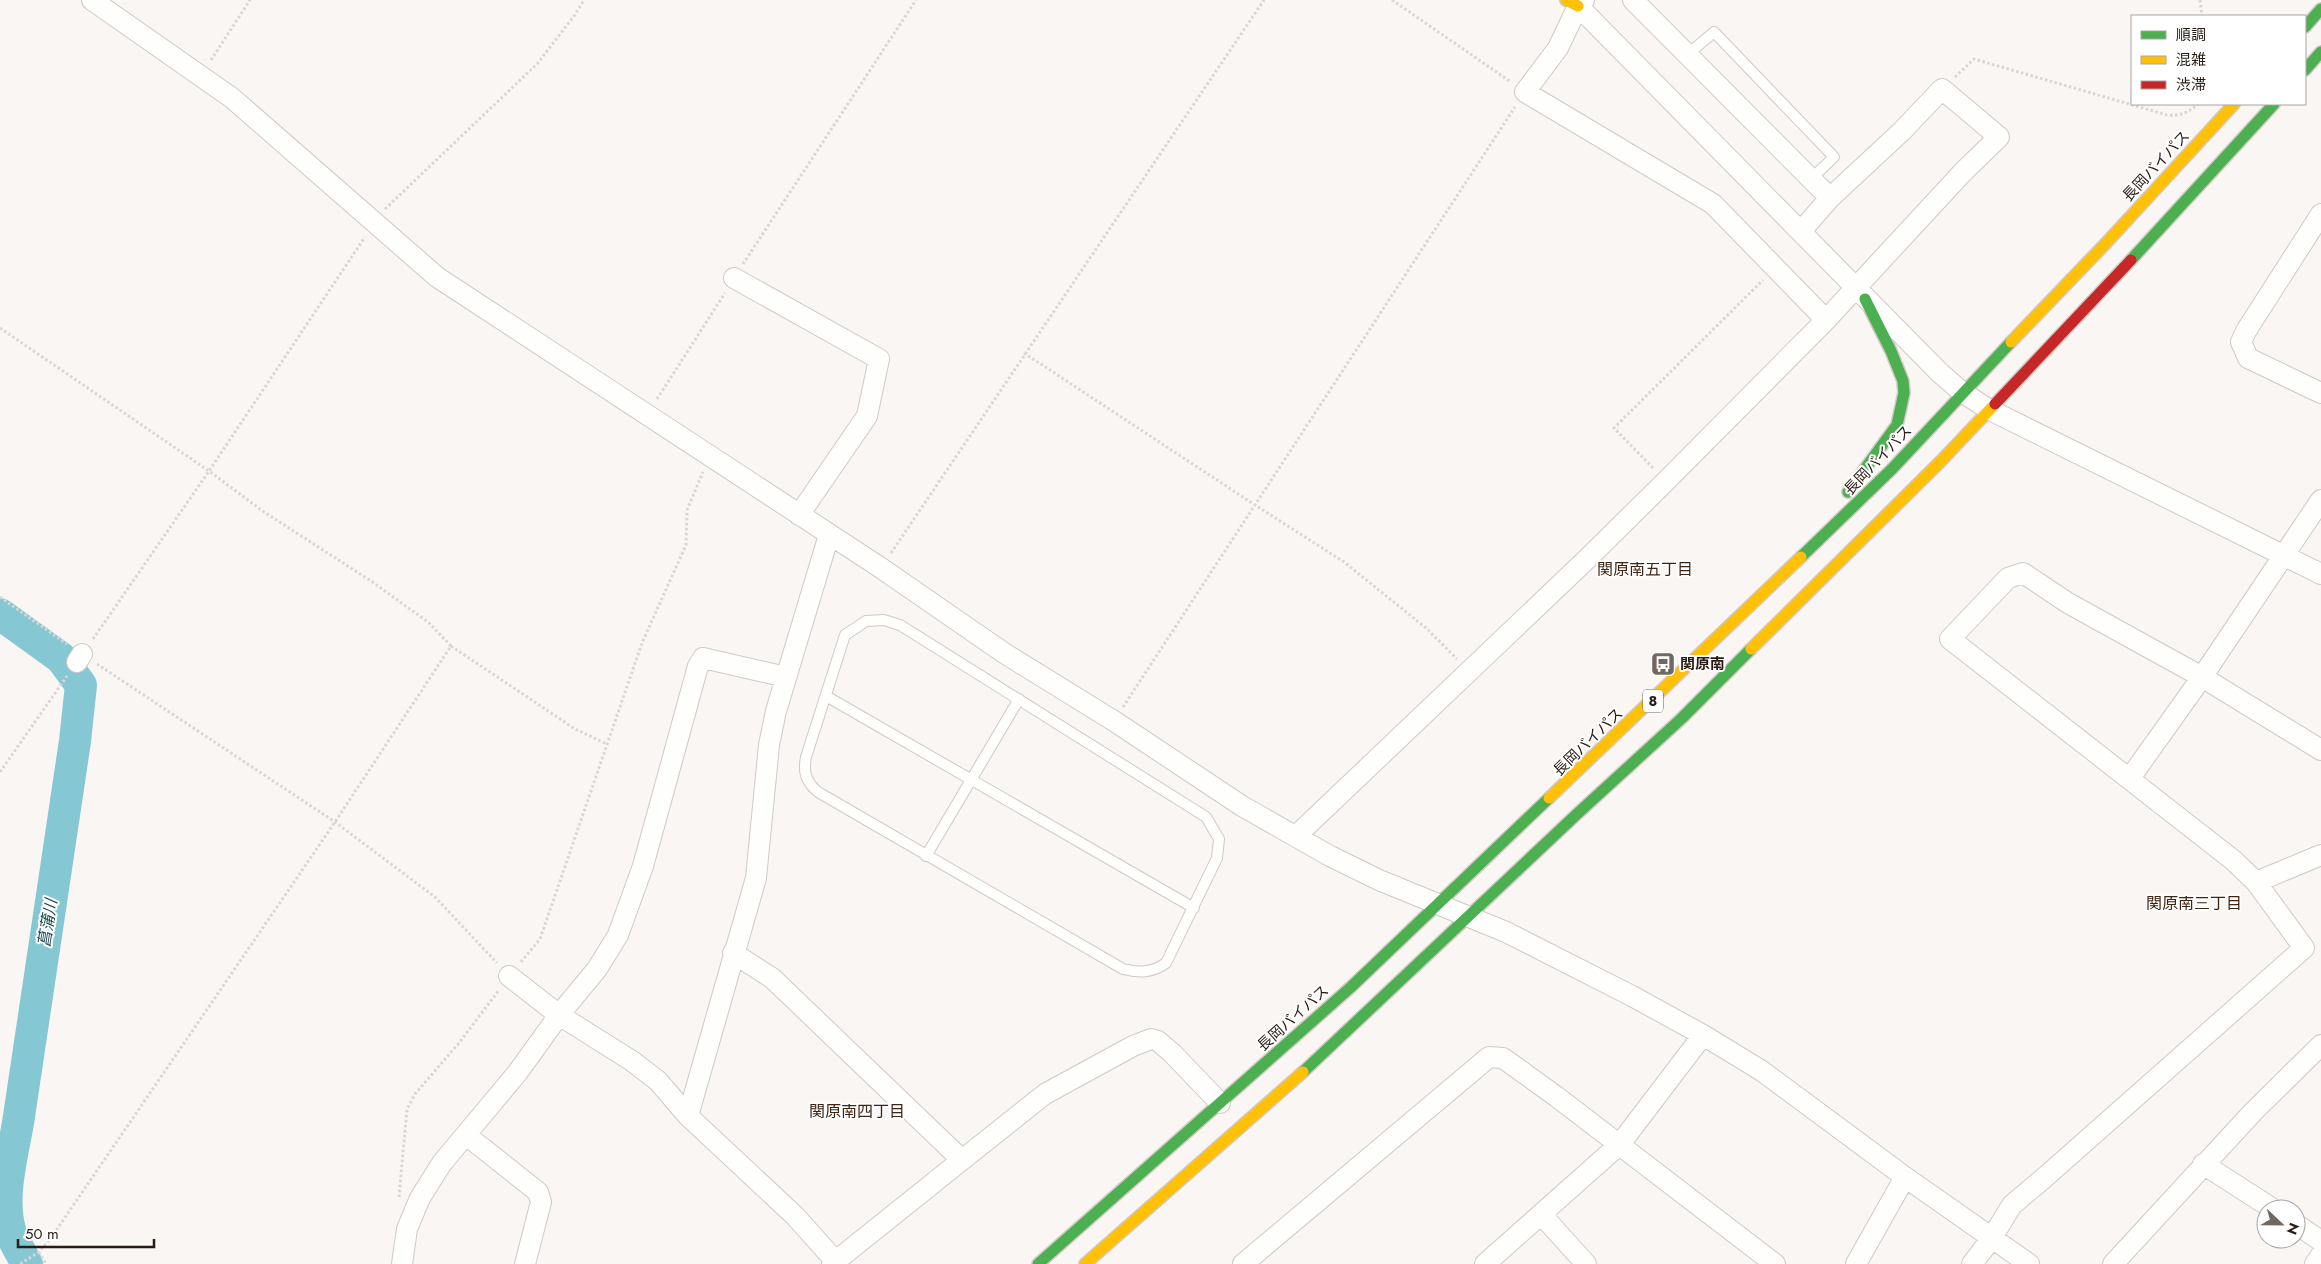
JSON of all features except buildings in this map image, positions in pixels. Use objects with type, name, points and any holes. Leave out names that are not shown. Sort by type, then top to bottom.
[{"type":"highway","points":[[2306,26],[2321,9]]},
{"type":"highway","points":[[2306,69],[2321,52]]},
{"type":"highway","name":"長岡バイパス","points":[[1038,1264],[1351,987],[1617,735],[1892,469],[1962,392],[2108,241],[2233,105]]},
{"type":"highway","name":"8","points":[[1085,1264],[1318,1060],[1467,917],[1688,712],[1940,462],[1988,409],[2137,254],[2273,105]]},
{"type":"highway","points":[[1793,565],[1888,440],[1897,425],[1902,410],[1903,381],[1860,293]]},
{"type":"street","points":[[92,0],[232,98],[437,277],[881,568],[1004,653],[1114,721],[1242,806],[1296,836],[1379,880],[1506,932],[1632,996],[1703,1035],[1762,1071],[1905,1177],[2029,1264]]},
{"type":"street","points":[[1633,0],[1830,198]]},
{"type":"street","points":[[1826,320],[1714,204],[1526,92],[1558,48],[1575,1],[1860,293],[1962,392],[1988,409],[2321,574]]},
{"type":"street","points":[[1296,836],[1666,481],[1826,320],[1860,293],[1962,172],[1999,136],[1942,89],[1902,131],[1830,198],[1801,231]]},
{"type":"street","points":[[2321,214],[2246,331],[2241,342],[2248,358],[2321,393]]},
{"type":"street","points":[[734,278],[879,359],[868,416],[799,515]]},
{"type":"street","points":[[2130,778],[2202,677],[2321,500]]},
{"type":"street","points":[[688,1116],[733,953],[756,878],[769,745],[786,677],[829,535]]},
{"type":"street","points":[[1972,1264],[1991,1239],[2012,1205],[2304,948],[2256,882],[2233,860],[1950,639],[2008,578],[2023,573],[2068,603],[2202,677],[2321,750]]},
{"type":"street","points":[[402,1264],[407,1229],[420,1198],[442,1163],[518,1072],[608,953],[624,919],[643,866],[698,666],[703,658],[786,677]]},
{"type":"street","points":[[2256,882],[2321,855]]},
{"type":"street","points":[[733,953],[772,978],[962,1160]]},
{"type":"street","points":[[509,976],[560,1015],[632,1061],[658,1082],[688,1116],[795,1216],[835,1263],[1045,1094],[1133,1046],[1152,1039],[1158,1041],[1172,1053],[1220,1104]]},
{"type":"street","points":[[1485,1264],[1620,1144],[1703,1035]]},
{"type":"street","points":[[2113,1264],[2203,1164],[2253,1112],[2314,1065],[2321,1045]]},
{"type":"street","points":[[1244,1264],[1490,1057],[1503,1058],[1620,1144],[1775,1264]]},
{"type":"street","points":[[466,1135],[541,1196],[524,1264]]},
{"type":"street","points":[[2203,1164],[2257,1199]]},
{"type":"street","points":[[1856,1264],[1905,1177]]},
{"type":"street","points":[[1541,1214],[1586,1264]]},
{"type":"street","points":[[2306,1231],[2321,1241]]},
{"type":"street","points":[[2315,1264],[2321,1255]]},
{"type":"lane","points":[[1688,54],[1714,32],[1834,157],[1810,180]]},
{"type":"lane","points":[[884,620],[900,625],[1206,817],[1214,829],[1219,849],[1194,908],[1166,963],[1158,969],[1137,972],[1123,969],[818,792],[808,784],[804,766],[826,696],[846,635],[866,621],[884,620]]},
{"type":"lane","points":[[826,696],[1194,908]]},
{"type":"lane","points":[[926,856],[1018,698]]},
{"type":"path","points":[[201,75],[250,0]]},
{"type":"path","points":[[80,658],[389,204],[478,123],[537,64],[584,0]]},
{"type":"path","points":[[648,414],[734,278],[916,0]]},
{"type":"path","points":[[881,568],[1024,353],[1264,0]]},
{"type":"path","points":[[1114,721],[1526,92],[1392,0]]},
{"type":"path","points":[[2200,0],[2202,15]]},
{"type":"path","points":[[1942,89],[1974,59],[2131,105]]},
{"type":"path","points":[[2133,105],[2167,115],[2178,116],[2190,112],[2197,105]]},
{"type":"path","points":[[1666,481],[1614,428],[1775,268]]},
{"type":"path","points":[[0,328],[209,471],[264,512],[396,598],[428,622],[451,646],[575,729],[607,744]]},
{"type":"path","points":[[1024,353],[1344,562],[1426,628],[1469,672]]},
{"type":"path","points":[[397,1203],[407,1109],[415,1094],[459,1043],[509,976],[540,939],[642,643],[686,545],[687,510],[700,477],[712,458]]},
{"type":"path","points":[[0,598],[80,658],[335,822],[435,897],[509,976]]},
{"type":"path","points":[[20,1264],[39,1252],[53,1235],[335,822],[451,646]]},
{"type":"path","points":[[0,772],[62,682]]},
{"type":"path","points":[[39,1252],[46,1264]]},
{"type":"waterway","name":"菖蒲川","points":[[0,614],[61,658],[81,685],[75,741],[18,1123],[8,1178],[8,1220],[11,1233],[27,1264]]},
{"type":"traffic: fast","points":[[2306,26],[2321,9]]},
{"type":"traffic: fast","points":[[2306,69],[2321,52]]},
{"type":"traffic: fast","points":[[2131,260],[2273,105]]},
{"type":"traffic: fast","points":[[1848,492],[1897,425],[1904,393],[1903,381],[1891,351],[1865,299]]},
{"type":"traffic: fast","points":[[1801,557],[1892,469],[2011,342]]},
{"type":"traffic: fast","points":[[1303,1072],[1577,814],[1681,719],[1751,649]]},
{"type":"traffic: fast","points":[[1038,1264],[1351,987],[1549,798]]},
{"type":"traffic: slow","points":[[1566,0],[1578,6]]},
{"type":"traffic: slow","points":[[2011,342],[2108,241],[2233,105]]},
{"type":"traffic: slow","points":[[1751,649],[1940,462],[1995,404]]},
{"type":"traffic: slow","points":[[1549,798],[1801,557]]},
{"type":"traffic: slow","points":[[1085,1264],[1303,1072]]},
{"type":"traffic: jam","points":[[1995,404],[2131,260]]},
{"type":"place","name":"関原南","points":[[1663,664]]},
{"type":"district","name":"関原南五丁目","points":[[1645,569]]},
{"type":"district","name":"関原南三丁目","points":[[2194,903]]},
{"type":"district","name":"関原南四丁目","points":[[857,1111]]}]
